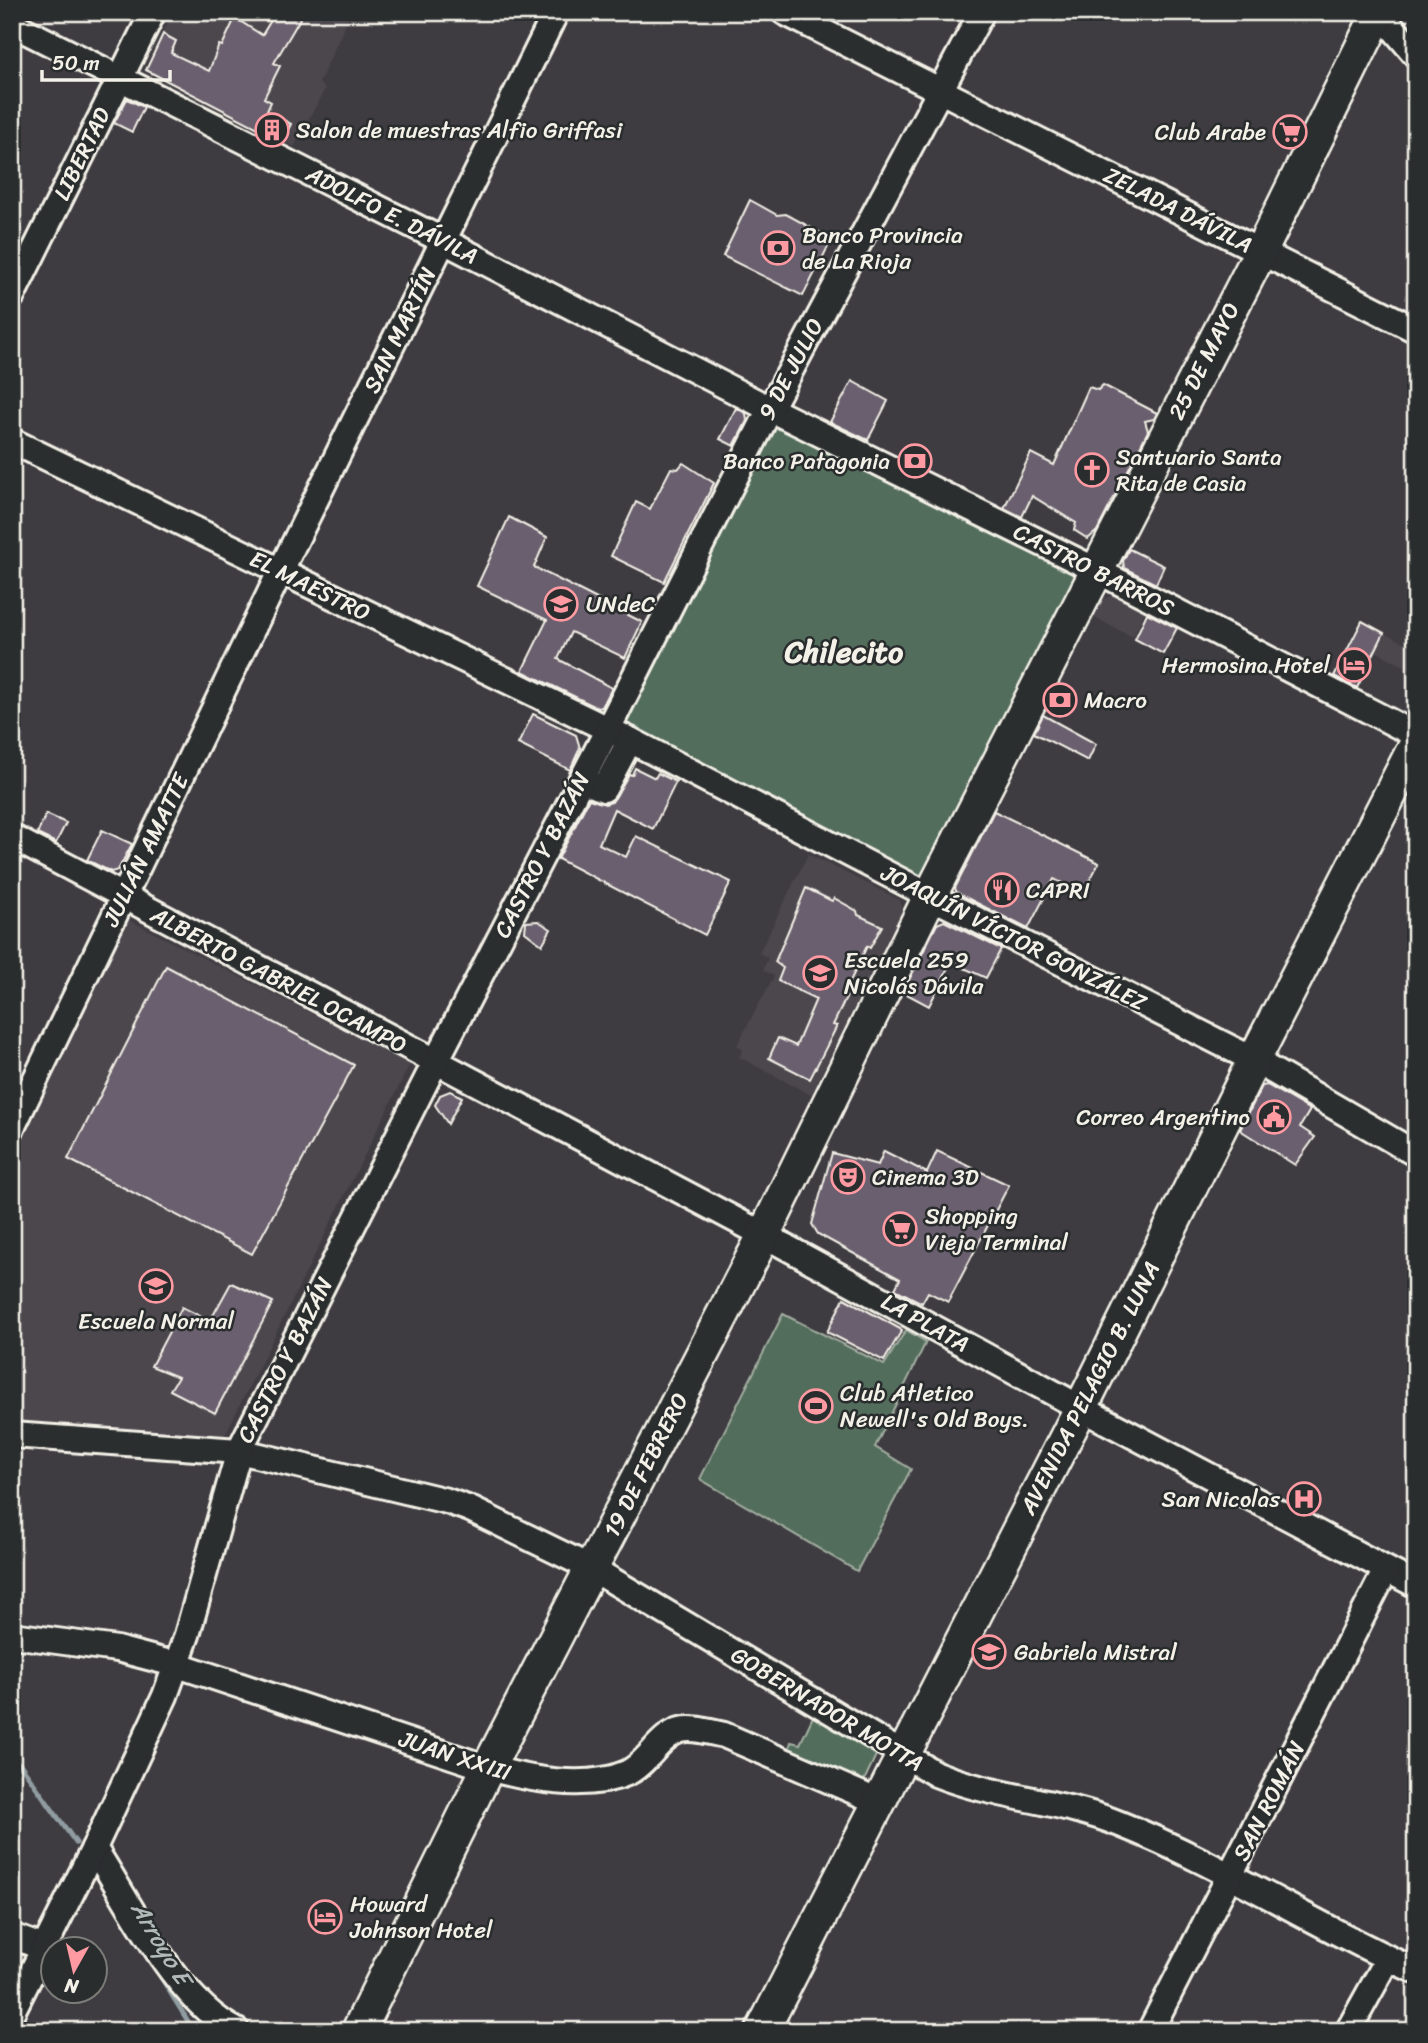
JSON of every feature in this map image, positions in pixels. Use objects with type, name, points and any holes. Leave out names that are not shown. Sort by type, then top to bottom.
[{"type":"main road","name":"25 DE MAYO","points":[[930,896],[1261,251],[1379,12]]},
{"type":"main road","name":"AVENIDA PELAGIO B. LUNA","points":[[762,2031],[1082,1408],[1254,1060],[1416,744]]},
{"type":"main road","name":"19 DE FEBRERO","points":[[358,2031],[488,1768],[764,1236],[930,896]]},
{"type":"street","name":"LIBERTAD","points":[[12,296],[153,12]]},
{"type":"street","name":"SAN MARTÍN","points":[[280,572],[556,12]]},
{"type":"street","name":"ZELADA DÁVILA","points":[[784,12],[1416,330]]},
{"type":"street","name":"9 DE JULIO","points":[[619,735],[770,409],[982,12]]},
{"type":"street","points":[[1379,12],[1416,55]]},
{"type":"street","name":"ADOLFO E. DÁVILA","points":[[12,24],[444,241],[770,409]]},
{"type":"street","name":"CASTRO BARROS","points":[[770,409],[1096,570],[1416,735]]},
{"type":"street","name":"EL MAESTRO","points":[[12,441],[619,735]]},
{"type":"street","name":"JULIÁN AMATTE","points":[[12,1128],[280,572]]},
{"type":"street","name":"CASTRO Y BAZÁN","points":[[51,1934],[142,1748],[178,1665],[239,1451],[581,780],[619,735]]},
{"type":"street","name":"JOAQUÍN VÍCTOR GONZÁLEZ","points":[[619,735],[1254,1060],[1416,1154]]},
{"type":"street","name":"ALBERTO GABRIEL OCAMPO","points":[[12,837],[435,1063]]},
{"type":"street","name":"LA PLATA","points":[[435,1063],[1416,1585]]},
{"type":"street","name":"GOBERNADOR MOTTA","points":[[12,1435],[239,1451],[447,1501],[470,1509],[593,1569],[936,1774],[964,1785],[1072,1808],[1118,1823],[1231,1876],[1321,1926],[1416,1971]]},
{"type":"street","name":"SAN ROMÁN","points":[[1150,2031],[1386,1570]]},
{"type":"street","name":"JUAN XXIII","points":[[12,1635],[117,1649],[178,1665],[528,1779],[579,1782],[612,1778],[640,1765],[669,1733],[686,1729],[724,1735],[878,1802]]},
{"type":"street","points":[[94,1848],[146,1933],[192,1995],[237,2031]]},
{"type":"street","points":[[12,1936],[38,1946]]},
{"type":"street","points":[[1348,2031],[1388,1959]]},
{"type":"street","name":"CASTRO Y BAZÁN","points":[[12,2012],[38,1960]]},
{"type":"shaded area","points":[[173,12],[233,12],[247,19],[251,12],[351,12],[319,83],[325,89],[294,147],[145,71]]},
{"type":"shaded area","points":[[1115,594],[1146,609],[1133,637],[1091,616],[1098,601]]},
{"type":"shaded area","points":[[1384,633],[1416,648],[1416,672],[1375,651]]},
{"type":"shaded area","name":"Escuela 259 Nicolás Dávila","points":[[808,854],[900,900],[902,912],[811,1095],[739,1057],[743,1050],[737,1045],[774,976],[763,970],[768,958],[759,953]]},
{"type":"shaded area","name":"Escuela Normal","points":[[127,919],[410,1064],[222,1441],[12,1422],[12,1150]]},
{"type":"green space","points":[[771,420],[1082,574],[928,881],[618,727]]},
{"type":"green space","name":"Club Atletico Newell's Old Boys.","points":[[783,1314],[884,1365],[906,1330],[926,1342],[875,1447],[911,1469],[857,1571],[700,1479]]},
{"type":"green space","points":[[816,1710],[877,1753],[863,1783],[788,1752],[791,1742],[800,1744]]},
{"type":"building","points":[[276,12],[304,12],[274,63],[280,66],[264,98],[271,102],[267,111],[291,124],[283,141],[146,70],[163,34],[176,41],[171,53],[209,71],[219,45],[222,46],[235,18],[262,35]]},
{"type":"building","points":[[127,99],[144,107],[132,132],[114,123]]},
{"type":"building","name":"Banco Provincia de La Rioja","points":[[750,200],[777,215],[786,214],[832,239],[803,296],[723,256]]},
{"type":"building","points":[[852,381],[888,401],[868,440],[830,422]]},
{"type":"building","name":"Santuario Santa Rita de Casia","points":[[1103,385],[1157,413],[1154,419],[1145,421],[1148,431],[1097,531],[1088,539],[1074,530],[1076,523],[1032,496],[1022,517],[1004,508],[1031,453],[1054,465],[1089,387],[1098,390]]},
{"type":"building","points":[[736,408],[746,413],[747,421],[734,446],[720,439]]},
{"type":"building","points":[[683,463],[714,483],[664,582],[611,556],[636,502],[650,509],[671,468],[678,469]]},
{"type":"building","name":"UNdeC","points":[[509,517],[547,537],[534,567],[642,622],[625,658],[571,632],[558,659],[612,688],[602,707],[598,708],[522,671],[547,620],[477,586]]},
{"type":"building","points":[[1129,549],[1164,566],[1156,584],[1124,568],[1123,561]]},
{"type":"building","points":[[1147,613],[1177,628],[1163,654],[1135,639]]},
{"type":"building","name":"Hermosina Hotel","points":[[1362,621],[1384,633],[1357,688],[1334,676]]},
{"type":"building","points":[[533,714],[576,735],[580,748],[570,770],[518,744]]},
{"type":"building","points":[[1043,715],[1096,744],[1088,761],[1034,733]]},
{"type":"building","points":[[635,768],[655,778],[658,773],[676,782],[653,829],[614,809],[599,844],[626,857],[636,836],[731,882],[705,935],[558,859],[589,799],[605,804],[612,802]]},
{"type":"building","points":[[994,811],[1099,863],[1083,893],[1054,879],[1028,929],[957,893],[955,888]]},
{"type":"building","points":[[46,814],[66,823],[56,843],[37,834]]},
{"type":"building","points":[[102,830],[132,844],[118,870],[111,872],[87,860]]},
{"type":"building","points":[[806,888],[832,901],[834,898],[857,911],[858,915],[882,926],[870,948],[867,946],[844,994],[847,996],[833,1025],[837,1026],[810,1079],[769,1058],[778,1038],[796,1046],[816,999],[778,981],[783,968],[775,962]]},
{"type":"building","points":[[538,921],[551,929],[542,945],[525,932],[526,922]]},
{"type":"building","points":[[944,921],[1001,949],[986,978],[951,962],[929,1006],[903,992],[937,924]]},
{"type":"building","points":[[166,966],[354,1065],[252,1254],[68,1159]]},
{"type":"building","name":"Correo Argentino","points":[[1267,1085],[1310,1110],[1300,1127],[1315,1137],[1295,1165],[1240,1130],[1262,1086]]},
{"type":"building","points":[[450,1091],[462,1097],[448,1124],[435,1105],[440,1095]]},
{"type":"building","name":"Shopping Vieja Terminal","points":[[884,1151],[927,1173],[937,1151],[1009,1185],[948,1302],[928,1292],[922,1303],[895,1289],[900,1279],[818,1234],[812,1224],[832,1153],[878,1165]]},
{"type":"building","points":[[231,1283],[273,1302],[215,1413],[170,1390],[178,1377],[151,1366],[182,1307],[210,1321]]},
{"type":"building","points":[[844,1298],[902,1330],[884,1361],[827,1332]]},
{"type":"waterway","points":[[12,1760],[20,1764],[76,1843]]},
{"type":"waterway","name":"Arroyo E","points":[[157,1971],[194,2031]]},
{"type":"place","name":"Salon de muestras Alfio Griffasi","points":[[272,130]]},
{"type":"place","name":"Club Arabe","points":[[1290,132]]},
{"type":"place","name":"Banco Provincia de La Rioja","points":[[778,248]]},
{"type":"place","name":"Banco Patagonia","points":[[915,461]]},
{"type":"place","name":"Santuario Santa Rita de Casia","points":[[1092,470]]},
{"type":"place","name":"UNdeC","points":[[561,604]]},
{"type":"place","name":"Hermosina Hotel","points":[[1354,665]]},
{"type":"place","name":"Macro","points":[[1060,700]]},
{"type":"place","name":"CAPRI","points":[[1002,890]]},
{"type":"place","name":"Escuela 259 Nicolás Dávila","points":[[820,973]]},
{"type":"place","name":"Correo Argentino","points":[[1274,1117]]},
{"type":"place","name":"Cinema 3D","points":[[848,1177]]},
{"type":"place","name":"Shopping Vieja Terminal","points":[[900,1229]]},
{"type":"place","name":"Escuela Normal","points":[[156,1286]]},
{"type":"place","name":"Club Atletico Newell's Old Boys.","points":[[816,1406]]},
{"type":"place","name":"San Nicolas","points":[[1304,1499]]},
{"type":"place","name":"Gabriela Mistral","points":[[989,1652]]},
{"type":"place","name":"Howard Johnson Hotel","points":[[325,1917]]},
{"type":"district","name":"Chilecito","points":[[844,652]]}]
